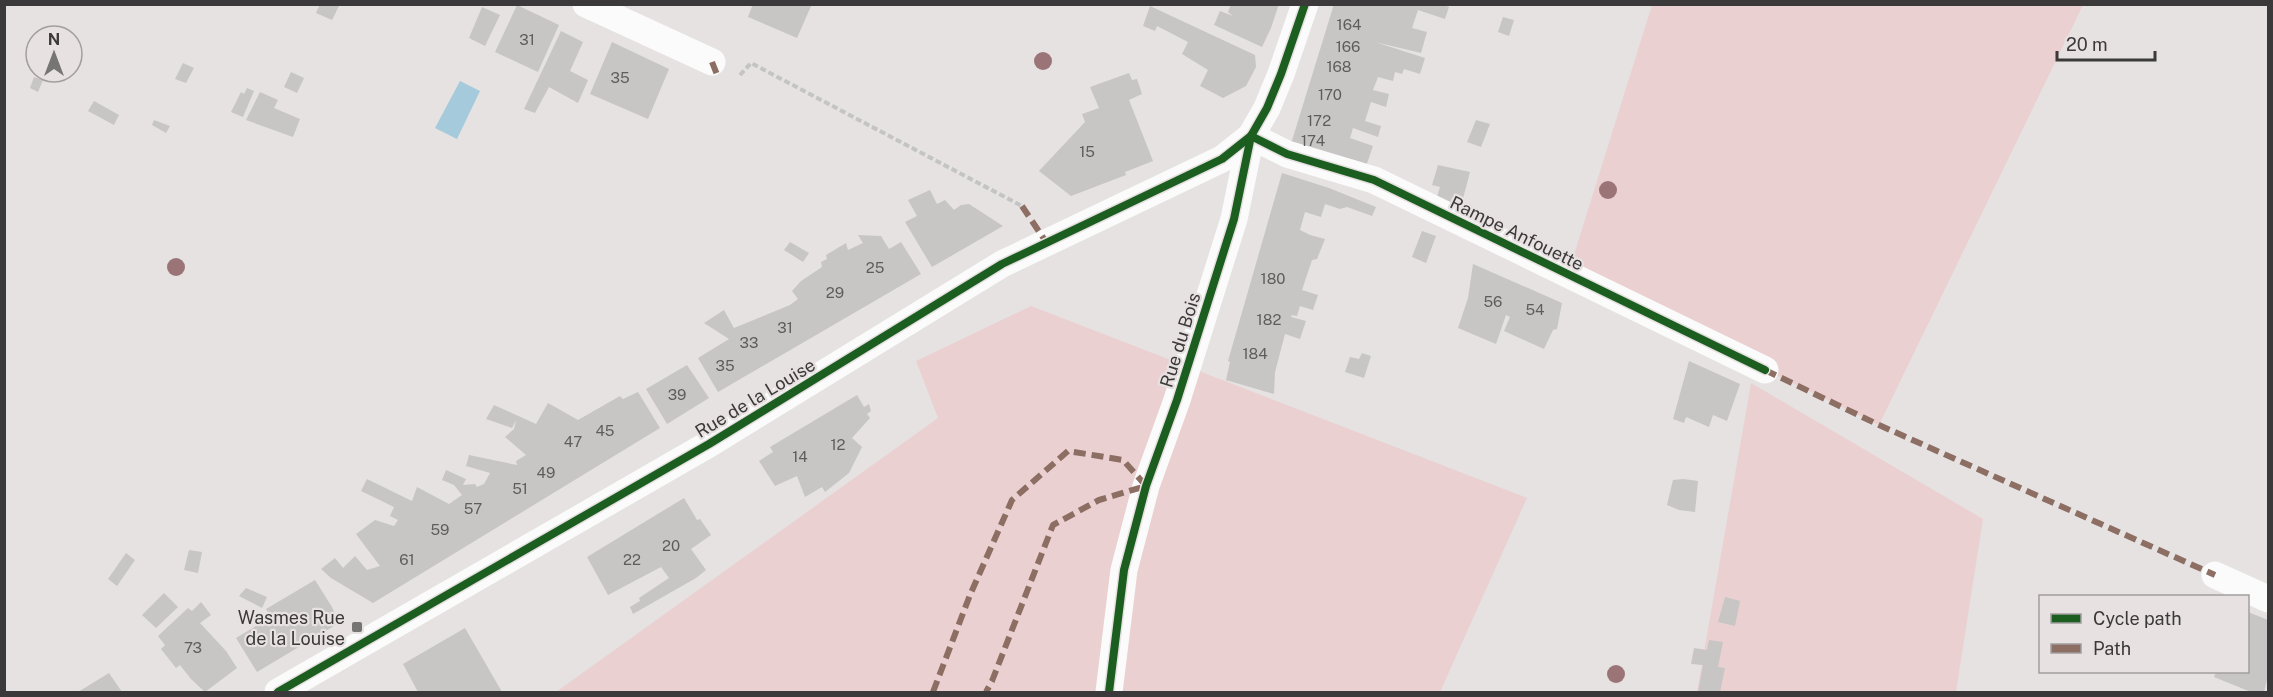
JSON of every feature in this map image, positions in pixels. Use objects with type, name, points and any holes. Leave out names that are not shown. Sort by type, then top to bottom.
[{"type":"street","points":[[586,4],[712,62]]},
{"type":"street","name":"Rue du Bois","points":[[1109,693],[1127,560],[1146,486],[1177,400],[1234,219],[1251,136],[1267,108],[1281,74],[1305,4]]},
{"type":"street","name":"Rampe Anfouette","points":[[1251,136],[1287,154],[1374,180],[1765,370]]},
{"type":"street","name":"Rue de la Louise","points":[[278,693],[709,444],[1002,264],[1213,164],[1251,136]]},
{"type":"street","points":[[2215,575],[2268,599]]},
{"type":"path","points":[[738,77],[751,63],[1022,206]]},
{"type":"shaded area","points":[[1652,5],[2083,5],[1879,425],[1568,274]]},
{"type":"shaded area","points":[[1031,306],[1527,498],[1440,692],[556,692],[938,418],[916,361]]},
{"type":"shaded area","points":[[1751,383],[1983,519],[1956,692],[1697,692]]},
{"type":"water","points":[[460,81],[480,91],[457,139],[435,128]]},
{"type":"building","points":[[320,4],[340,4],[332,20],[316,13]]},
{"type":"building","points":[[753,4],[812,4],[797,38],[748,17]]},
{"type":"building","points":[[1231,4],[1279,4],[1262,47],[1214,25],[1220,11],[1233,16],[1228,12]]},
{"type":"building","points":[[1334,4],[1440,4],[1449,7],[1445,19],[1418,10],[1412,28],[1427,32],[1421,53],[1375,42],[1425,58],[1420,74],[1404,69],[1402,74],[1395,72],[1393,81],[1378,77],[1373,90],[1389,94],[1386,107],[1371,102],[1365,121],[1381,126],[1378,137],[1353,128],[1350,138],[1373,146],[1363,175],[1290,147]]},
{"type":"building","points":[[517,5],[559,25],[538,72],[495,52]]},
{"type":"building","points":[[1150,6],[1255,55],[1256,67],[1246,86],[1223,98],[1200,86],[1208,70],[1182,54],[1188,42],[1157,26],[1155,31],[1143,26]]},
{"type":"building","points":[[482,7],[500,15],[485,46],[469,38]]},
{"type":"building","points":[[1503,17],[1514,20],[1509,36],[1498,32]]},
{"type":"building","points":[[561,31],[583,42],[570,71],[588,80],[578,103],[549,87],[535,113],[524,109]]},
{"type":"building","points":[[612,42],[669,69],[648,119],[590,94]]},
{"type":"building","points":[[183,63],[194,68],[186,83],[175,79]]},
{"type":"building","points":[[291,72],[304,78],[297,93],[284,87]]},
{"type":"building","points":[[1129,73],[1132,80],[1137,79],[1142,94],[1129,100],[1153,161],[1125,172],[1126,175],[1071,196],[1039,171],[1085,122],[1082,114],[1099,108],[1090,87]]},
{"type":"building","points":[[31,84],[41,84],[38,92],[30,88]]},
{"type":"building","points":[[247,88],[254,91],[243,117],[231,112],[241,92],[244,94]]},
{"type":"building","points":[[260,92],[278,100],[274,108],[300,119],[293,137],[246,120]]},
{"type":"building","points":[[94,101],[119,115],[114,125],[88,111]]},
{"type":"building","points":[[154,120],[170,126],[166,133],[152,125]]},
{"type":"building","points":[[1476,120],[1490,124],[1481,147],[1467,142]]},
{"type":"building","points":[[1438,165],[1470,172],[1461,206],[1436,200],[1440,187],[1432,185]]},
{"type":"building","points":[[1282,173],[1329,188],[1376,207],[1372,216],[1347,207],[1340,209],[1325,204],[1321,217],[1305,212],[1300,230],[1325,239],[1317,259],[1312,260],[1302,290],[1318,295],[1313,310],[1300,306],[1297,316],[1292,315],[1291,317],[1306,321],[1300,339],[1285,334],[1275,372],[1274,394],[1226,380],[1230,362],[1228,361]]},
{"type":"building","points":[[930,190],[937,204],[945,200],[954,210],[961,205],[969,204],[1003,226],[932,267],[905,222],[917,216],[908,200]]},
{"type":"building","points":[[1422,231],[1436,236],[1426,263],[1412,257]]},
{"type":"building","points":[[858,235],[881,236],[889,249],[901,242],[921,274],[718,392],[698,358],[729,339],[704,323],[724,310],[734,328],[790,305],[798,299],[792,291],[801,281],[822,267],[821,262],[827,259],[826,255],[846,243],[848,250],[863,243]]},
{"type":"building","points":[[790,242],[809,253],[803,262],[784,250]]},
{"type":"building","points":[[1473,264],[1562,303],[1557,329],[1553,330],[1544,349],[1504,331],[1510,317],[1506,315],[1496,344],[1458,328],[1468,298]]},
{"type":"building","points":[[1362,353],[1371,356],[1364,378],[1345,372],[1350,357],[1359,359]]},
{"type":"building","points":[[1689,361],[1740,384],[1727,421],[1713,415],[1709,427],[1686,417],[1684,423],[1673,419]]},
{"type":"building","points":[[687,365],[709,398],[667,424],[646,389]]},
{"type":"building","points":[[638,392],[660,428],[373,603],[331,578],[321,569],[335,558],[343,568],[355,556],[367,570],[380,566],[356,534],[375,520],[394,526],[398,520],[390,516],[394,507],[361,491],[367,479],[412,501],[417,487],[449,504],[462,495],[454,485],[442,480],[446,470],[466,479],[463,485],[475,484],[477,487],[484,484],[490,473],[466,466],[469,455],[517,465],[516,461],[526,455],[505,437],[514,429],[516,420],[512,428],[486,419],[494,405],[536,424],[548,403],[578,420],[620,396],[623,399]]},
{"type":"building","points":[[857,395],[864,407],[869,404],[871,411],[867,414],[870,418],[852,438],[862,447],[849,473],[825,492],[822,487],[805,497],[797,476],[775,486],[759,461],[773,452],[770,447]]},
{"type":"building","points":[[1673,480],[1698,481],[1695,512],[1679,510],[1667,505]]},
{"type":"building","points":[[684,498],[697,520],[700,519],[711,535],[691,549],[706,570],[633,614],[630,607],[640,601],[639,598],[669,578],[661,567],[608,595],[587,557]]},
{"type":"building","points":[[189,550],[202,552],[198,573],[184,570]]},
{"type":"building","points":[[126,553],[135,560],[117,586],[108,579]]},
{"type":"building","points":[[315,580],[339,623],[257,672],[236,638],[271,617],[266,609]]},
{"type":"building","points":[[246,588],[267,597],[262,608],[239,596]]},
{"type":"building","points":[[164,593],[178,607],[156,628],[142,615]]},
{"type":"building","points":[[1725,597],[1740,601],[1735,626],[1718,622]]},
{"type":"building","points":[[201,602],[211,615],[200,623],[226,651],[237,668],[205,692],[180,665],[176,668],[161,649],[165,645],[158,636],[188,608],[192,611]]},
{"type":"building","points":[[2249,612],[2268,620],[2268,676],[2264,692],[2251,692],[2214,677],[2216,673],[2249,673]]},
{"type":"building","points":[[465,628],[502,692],[418,692],[403,664]]},
{"type":"building","points":[[1709,640],[1723,642],[1718,667],[1725,668],[1720,692],[1698,692],[1703,665],[1691,664],[1694,648],[1707,650]]},
{"type":"building","points":[[109,673],[122,692],[78,692]]},
{"type":"marked path","points":[[712,62],[718,77]]},
{"type":"marked path","points":[[1022,206],[1046,242]]},
{"type":"marked path","points":[[1765,370],[1879,425],[2215,575]]},
{"type":"marked path","points":[[933,692],[970,595],[1012,500],[1068,451],[1123,460],[1146,486],[1099,500],[1053,525],[986,692]]},
{"type":"cycle path","points":[[1109,692],[1124,570],[1146,486],[1177,400],[1234,219],[1251,136],[1267,108],[1281,74],[1305,4]]},
{"type":"cycle path","points":[[1251,136],[1287,154],[1374,180],[1765,370]]},
{"type":"cycle path","points":[[278,692],[709,444],[1002,264],[1222,159],[1251,136]]},
{"type":"place","name":"Wasmes Rue de la Louise","points":[[357,627]]}]
